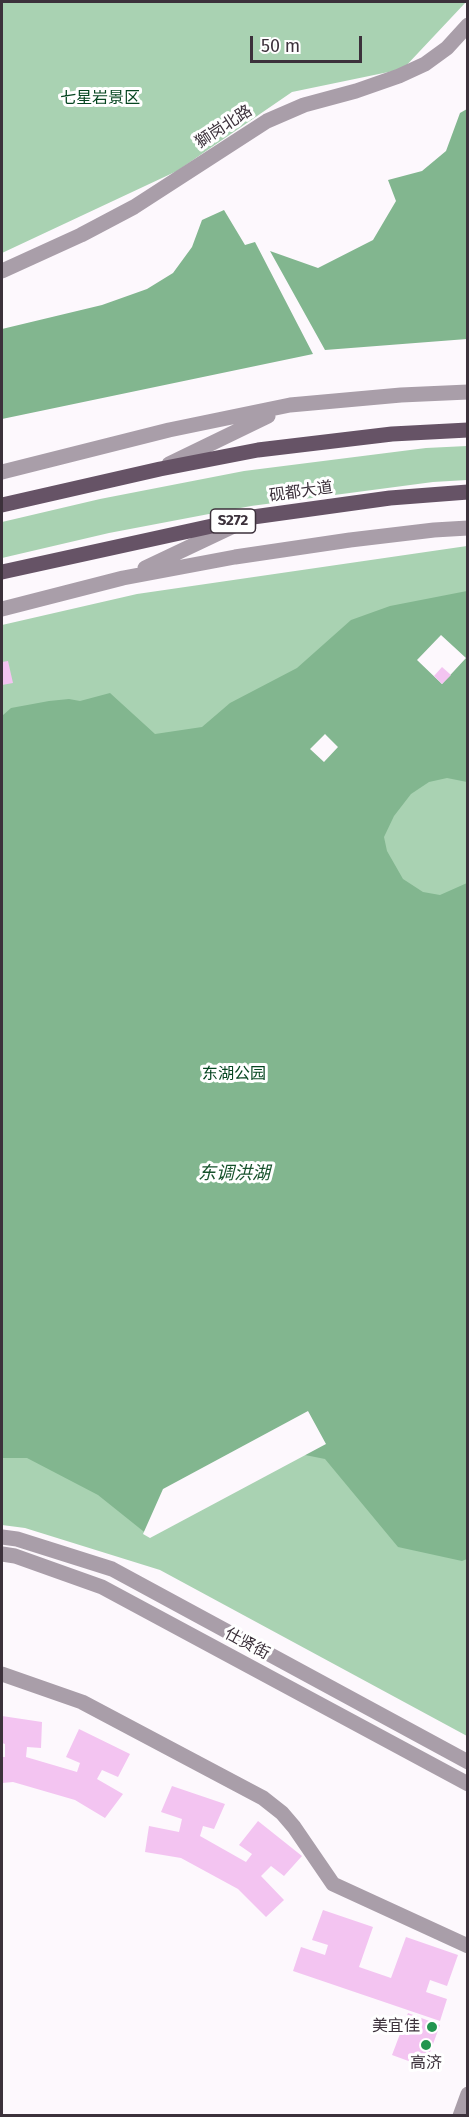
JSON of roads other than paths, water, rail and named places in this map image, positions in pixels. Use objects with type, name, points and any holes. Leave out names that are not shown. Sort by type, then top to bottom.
[{"type":"main road","points":[[2,505],[160,469],[258,450],[392,434],[468,430]]},
{"type":"main road","name":"砚都大道","points":[[2,572],[253,517],[390,498],[468,492]]},
{"type":"street","name":"獅岗北路","points":[[2,271],[81,235],[134,207],[267,121],[303,105],[356,91],[425,64],[447,48],[468,25]]},
{"type":"street","points":[[2,472],[169,430],[290,405],[402,395],[468,392]]},
{"type":"street","points":[[160,469],[290,405]]},
{"type":"street","points":[[123,578],[253,517]]},
{"type":"street","points":[[2,609],[123,578],[235,557],[350,540],[468,528]]},
{"type":"street","points":[[2,1537],[17,1539],[112,1569],[468,1762]]},
{"type":"street","name":"仕贤街","points":[[2,1554],[15,1556],[102,1587],[468,1784]]},
{"type":"street","points":[[2,1674],[82,1702],[263,1798],[282,1813],[294,1827],[333,1884],[468,1946]]},
{"type":"street","points":[[460,2115],[468,2094]]},
{"type":"water","points":[[467,109],[467,339],[325,350],[270,251],[318,268],[373,240],[396,201],[388,180],[422,171],[446,151],[460,113]]},
{"type":"water","points":[[224,210],[245,245],[255,242],[313,354],[2,419],[2,329],[102,305],[147,289],[173,273],[192,247],[202,220]]},
{"type":"water","name":"东调洪湖","points":[[467,591],[467,782],[447,778],[429,782],[411,794],[394,816],[384,837],[387,851],[403,879],[423,892],[440,895],[467,883],[467,1559],[462,1561],[398,1547],[325,1459],[300,1454],[148,1535],[98,1495],[27,1458],[2,1458],[2,716],[11,708],[49,701],[69,699],[80,701],[110,693],[155,734],[202,727],[230,703],[297,668],[351,620],[390,606]]},
{"type":"place","name":"美宜佳","points":[[432,2027]]},
{"type":"place","name":"高济","points":[[426,2045]]},
{"type":"park label","name":"七星岩景区","points":[[100,99]]},
{"type":"park label","name":"东湖公园","points":[[234,1075]]}]
